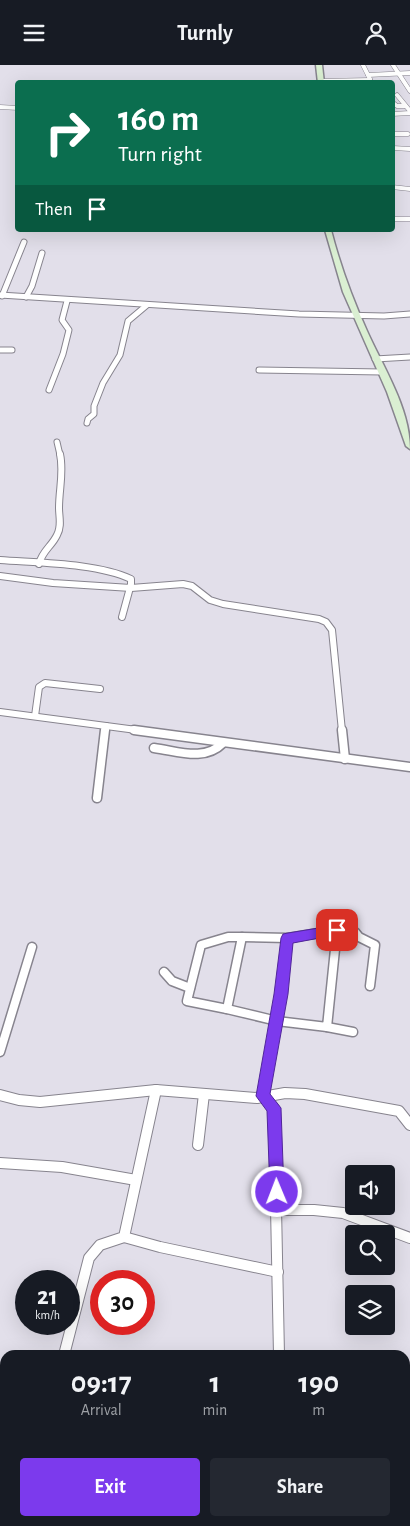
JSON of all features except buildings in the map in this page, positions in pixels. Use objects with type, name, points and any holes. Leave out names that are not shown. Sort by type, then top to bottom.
[{"type":"main road","points":[[319,65],[321,80]]},
{"type":"main road","points":[[329,232],[336,261],[356,316],[396,405],[410,446]]},
{"type":"street","points":[[362,65],[370,80]]},
{"type":"street","points":[[393,65],[410,91]]},
{"type":"street","points":[[368,75],[410,73]]},
{"type":"street","points":[[395,95],[410,95]]},
{"type":"street","points":[[395,95],[406,104],[410,112],[395,113]]},
{"type":"street","points":[[0,107],[15,108]]},
{"type":"street","points":[[395,134],[408,134]]},
{"type":"street","points":[[395,150],[410,149]]},
{"type":"street","points":[[395,187],[410,189]]},
{"type":"street","points":[[395,219],[410,219]]},
{"type":"street","points":[[24,242],[1,295],[67,301],[356,316],[410,314]]},
{"type":"street","points":[[26,297],[32,286],[42,253]]},
{"type":"street","points":[[49,390],[61,359],[69,329],[62,320],[67,301]]},
{"type":"street","points":[[87,423],[88,419],[94,414],[94,406],[108,373],[120,355],[128,321],[147,305]]},
{"type":"street","points":[[0,350],[12,349]]},
{"type":"street","points":[[376,359],[410,357]]},
{"type":"street","points":[[259,370],[382,372]]},
{"type":"street","points":[[39,564],[41,555],[53,542],[60,527],[59,508],[63,467],[57,442]]},
{"type":"street","points":[[0,560],[127,575],[131,579],[130,588],[122,617]]},
{"type":"street","points":[[0,576],[53,583],[130,588],[183,584],[192,586],[210,600],[223,604],[296,614],[326,622],[332,630],[345,759]]},
{"type":"street","points":[[35,716],[39,687],[42,684],[48,683],[100,689]]},
{"type":"street","points":[[0,712],[410,767]]},
{"type":"street","points":[[97,798],[106,726]]},
{"type":"street","points":[[154,749],[203,755],[215,751],[224,743]]},
{"type":"street","points":[[327,1027],[337,930]]},
{"type":"street","points":[[353,1032],[276,1021],[187,1001],[201,945],[228,937],[288,938],[337,930],[355,932],[359,937],[375,945],[370,986]]},
{"type":"street","points":[[227,1009],[242,937]]},
{"type":"street","points":[[263,1096],[288,938]]},
{"type":"street","points":[[0,1052],[32,947]]},
{"type":"street","points":[[164,972],[167,978],[173,982],[190,988]]},
{"type":"street","points":[[0,1095],[19,1100],[40,1102],[156,1090],[257,1098],[286,1093],[305,1094],[402,1113],[410,1125]]},
{"type":"street","points":[[124,1237],[156,1090]]},
{"type":"street","points":[[198,1145],[204,1094]]},
{"type":"street","points":[[263,1096],[274,1108],[279,1350]]},
{"type":"street","points":[[0,1163],[62,1167],[136,1180]]},
{"type":"street","points":[[277,1210],[335,1211],[352,1215],[410,1238]]},
{"type":"street","points":[[65,1350],[89,1258],[100,1245],[124,1237],[160,1247],[278,1272]]},
{"type":"route","points":[[277,1192],[274,1108],[263,1096],[281,994],[288,938],[337,930]]}]
